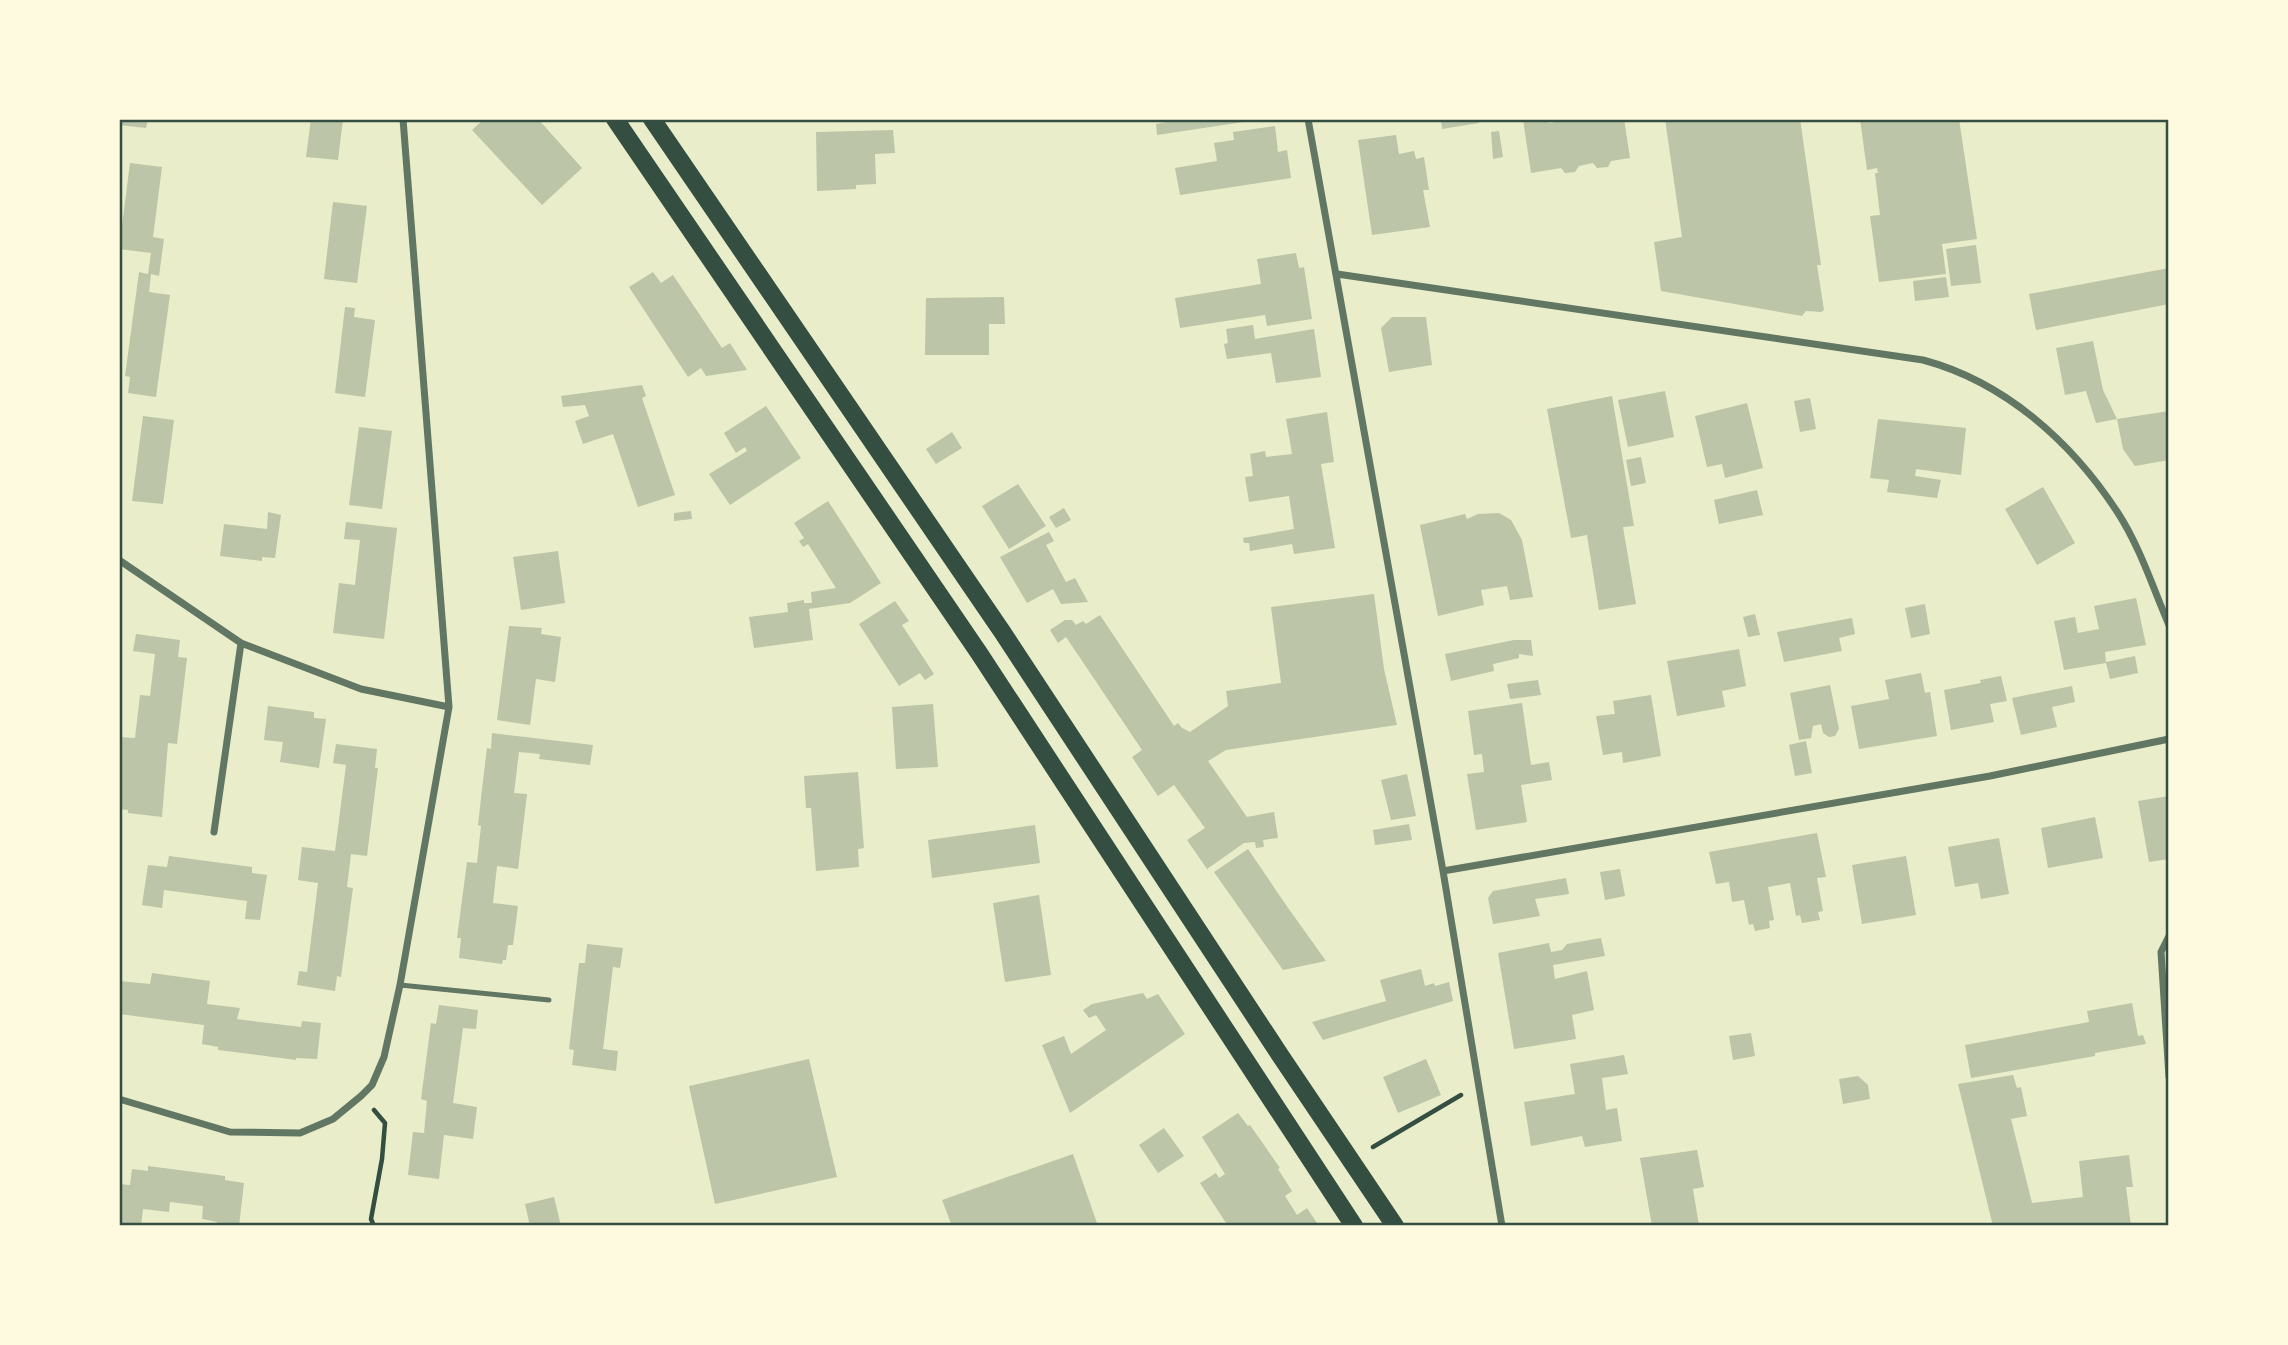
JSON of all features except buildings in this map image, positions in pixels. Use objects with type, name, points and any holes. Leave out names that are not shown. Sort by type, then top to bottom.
[{"type":"main road","points":[[615,119],[979,653],[1354,1226]]},
{"type":"main road","points":[[652,119],[1003,633],[1395,1226]]},
{"type":"street","points":[[119,1099],[230,1132],[300,1133],[332,1119],[361,1096],[372,1085],[384,1058],[400,985],[449,707],[403,119]]},
{"type":"street","points":[[1308,119],[1443,871],[1502,1226]]},
{"type":"street","points":[[1337,274],[1910,358],[1952,368],[2004,394],[2026,411],[2064,446],[2098,486],[2118,514],[2134,544],[2169,625]]},
{"type":"street","points":[[119,560],[241,643],[361,689],[449,707]]},
{"type":"street","points":[[214,832],[241,643]]},
{"type":"street","points":[[1443,871],[1990,776],[2169,739]]},
{"type":"street","points":[[2169,936],[2161,952],[2169,1077]]},
{"type":"lane","points":[[400,985],[549,1000]]},
{"type":"path","points":[[1351,1160],[1478,1085]]},
{"type":"path","points":[[361,1096],[385,1124],[382,1159],[371,1219],[374,1226]]}]
